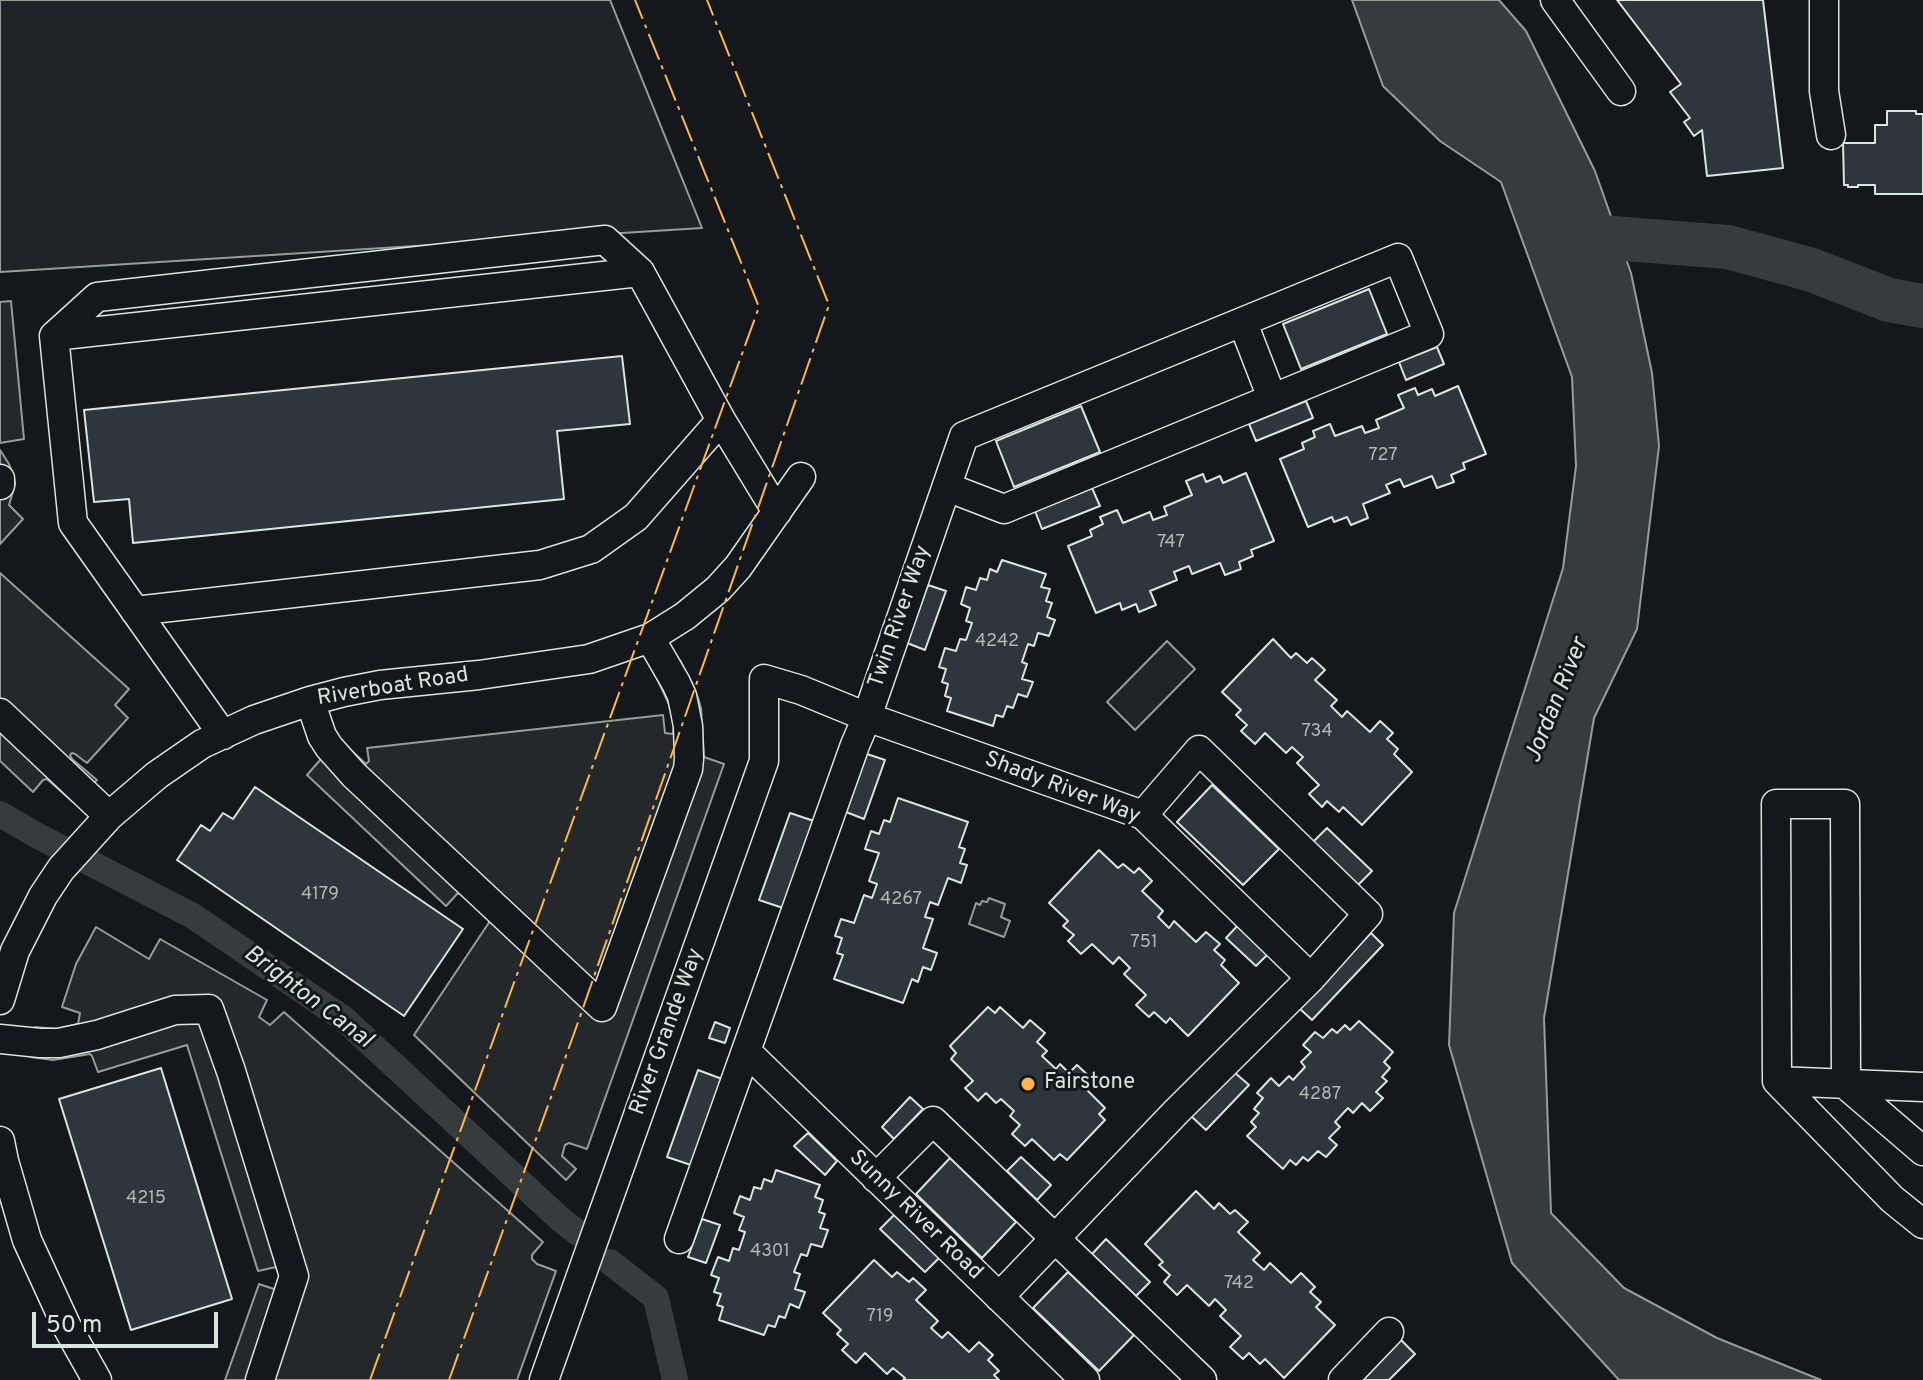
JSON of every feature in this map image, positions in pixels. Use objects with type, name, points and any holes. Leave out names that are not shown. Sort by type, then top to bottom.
[{"type":"street","points":[[1555,0],[1621,91]]},
{"type":"street","points":[[1824,0],[1824,91],[1831,135]]},
{"type":"street","name":"Twin River Way","points":[[679,1239],[867,717],[964,436],[1398,258],[1429,334],[1272,398]]},
{"type":"street","points":[[223,735],[73,523],[54,336],[640,272],[721,420],[777,512]]},
{"type":"street","points":[[947,487],[1004,509],[1272,398],[1243,323]]},
{"type":"street","points":[[135,611],[540,565],[591,549],[636,517],[721,420]]},
{"type":"street","name":"Riverboat Road","points":[[0,1000],[7,947],[61,869],[99,825],[157,775],[202,744],[254,720],[310,701],[380,685],[589,659],[650,638],[685,616],[718,589],[738,567],[801,477]]},
{"type":"street","points":[[0,479],[0,485]]},
{"type":"street","points":[[310,701],[322,736],[345,766],[602,1007],[688,769],[690,750],[686,711],[676,683],[650,638]]},
{"type":"street","name":"Shady River Way","points":[[764,679],[1143,815],[1311,978]]},
{"type":"street","name":"River Grande Way","points":[[544,1380],[764,761],[764,679]]},
{"type":"street","points":[[0,713],[99,825]]},
{"type":"street","points":[[999,1297],[1176,1112],[1311,978],[1368,914],[1199,750],[1143,815]]},
{"type":"street","points":[[1923,1151],[1846,1085],[1845,804],[1776,804],[1777,1081],[1892,1199],[1923,1224]]},
{"type":"street","points":[[0,1039],[59,1043],[97,1035],[175,1010],[209,1009],[294,1276],[260,1380]]},
{"type":"street","name":"Sunny River Road","points":[[746,1051],[1085,1380]]},
{"type":"street","points":[[1777,1081],[1923,1087]]},
{"type":"street","points":[[876,1178],[933,1121],[1202,1380]]},
{"type":"street","points":[[0,1141],[27,1240],[66,1325],[97,1380]]},
{"type":"street","points":[[1343,1380],[1389,1332]]},
{"type":"shaded area","points":[[0,0],[610,0],[702,228],[0,272]]},
{"type":"shaded area","points":[[11,301],[24,439],[0,443],[0,302]]},
{"type":"shaded area","points":[[0,450],[9,464],[15,484],[9,505],[23,519],[0,544]]},
{"type":"shaded area","points":[[0,573],[129,689],[115,705],[128,718],[87,763],[75,754],[70,755],[97,780],[73,802],[47,779],[33,792],[0,761]]},
{"type":"shaded area","points":[[1167,641],[1195,669],[1135,730],[1107,702]]},
{"type":"shaded area","points":[[680,660],[701,708],[704,757],[724,764],[587,1149],[569,1143],[565,1145],[562,1156],[576,1169],[566,1180],[414,1035],[490,921],[461,893],[446,906],[307,775],[321,759],[308,738],[334,731],[366,764],[369,761],[367,748],[663,715],[665,733],[673,734],[672,711],[655,674]]},
{"type":"shaded area","points":[[989,898],[1005,904],[1001,917],[1010,921],[1004,937],[969,924],[976,903],[980,905]]},
{"type":"shaded area","points":[[96,927],[149,959],[160,939],[267,1000],[259,1017],[270,1025],[284,1012],[543,1242],[532,1259],[556,1271],[517,1380],[225,1380],[259,1284],[277,1290],[281,1277],[276,1267],[258,1271],[187,1045],[98,1072],[90,1054],[53,1060],[31,1057],[35,1027],[56,1029],[78,1024],[80,1013],[62,1007],[76,964]]},
{"type":"water","name":"Jordan River","points":[[1352,0],[1499,0],[1526,31],[1595,171],[1631,273],[1652,373],[1659,446],[1637,629],[1594,718],[1544,1018],[1551,1213],[1624,1288],[1717,1338],[1821,1380],[1619,1380],[1512,1263],[1449,1045],[1454,913],[1563,568],[1576,466],[1572,377],[1501,182],[1440,141],[1383,86]]},
{"type":"building","points":[[1617,0],[1763,0],[1783,168],[1707,176],[1702,130],[1694,136],[1684,122],[1690,118],[1670,92],[1681,84]]},
{"type":"building","points":[[1887,111],[1916,111],[1916,114],[1923,114],[1923,194],[1875,194],[1875,185],[1844,185],[1843,143],[1875,143],[1875,125],[1887,125]]},
{"type":"building","points":[[1369,289],[1387,334],[1301,369],[1283,324]]},
{"type":"building","points":[[1437,347],[1444,364],[1406,380],[1399,362]]},
{"type":"building","points":[[622,356],[630,424],[557,431],[564,499],[133,543],[129,499],[94,502],[84,410]]},
{"type":"building","points":[[1458,386],[1486,454],[1463,463],[1465,469],[1451,475],[1454,482],[1437,488],[1432,476],[1404,487],[1400,479],[1386,485],[1390,493],[1363,504],[1368,518],[1351,525],[1347,517],[1334,522],[1332,517],[1308,527],[1280,459],[1304,449],[1302,443],[1315,437],[1313,431],[1330,424],[1335,436],[1362,426],[1365,433],[1379,428],[1376,420],[1404,408],[1398,395],[1415,388],[1418,395],[1432,389],[1435,396]]},
{"type":"building","points":[[1306,401],[1313,418],[1256,441],[1249,424]]},
{"type":"building","points":[[1081,406],[1100,452],[1014,487],[996,441]]},
{"type":"building","points":[[1246,473],[1274,541],[1251,550],[1253,556],[1239,562],[1241,569],[1225,575],[1220,563],[1192,574],[1189,566],[1174,572],[1177,580],[1150,591],[1156,605],[1139,612],[1136,604],[1122,610],[1120,603],[1096,613],[1068,546],[1092,536],[1090,530],[1103,524],[1100,517],[1117,510],[1123,523],[1150,512],[1153,520],[1167,515],[1164,507],[1192,495],[1186,481],[1203,474],[1206,482],[1220,476],[1223,483]]},
{"type":"building","points":[[1092,488],[1100,506],[1042,529],[1035,511]]},
{"type":"building","points":[[1002,560],[1046,574],[1041,587],[1050,589],[1046,601],[1052,603],[1047,617],[1055,620],[1049,636],[1038,633],[1034,646],[1028,644],[1022,662],[1027,664],[1022,679],[1033,682],[1027,697],[1018,694],[1013,708],[1007,706],[1003,717],[996,715],[993,726],[947,711],[951,698],[945,696],[948,684],[942,682],[946,669],[939,667],[945,648],[956,651],[960,639],[966,640],[972,623],[966,621],[970,608],[961,604],[966,587],[976,590],[980,578],[987,580],[990,569],[997,572]]},
{"type":"building","points":[[928,585],[946,591],[925,650],[907,643]]},
{"type":"building","points":[[1273,639],[1291,658],[1296,653],[1307,663],[1312,658],[1325,670],[1315,680],[1337,700],[1331,706],[1342,717],[1347,711],[1370,732],[1380,721],[1393,733],[1387,739],[1398,749],[1394,754],[1412,772],[1362,825],[1343,807],[1339,812],[1327,801],[1322,807],[1309,794],[1319,785],[1297,763],[1303,757],[1292,747],[1286,753],[1265,733],[1255,744],[1241,731],[1247,725],[1236,715],[1241,710],[1222,692]]},
{"type":"building","points":[[867,754],[885,760],[864,819],[846,812]]},
{"type":"building","points":[[1212,785],[1279,849],[1243,885],[1177,822]]},
{"type":"building","points":[[255,787],[463,929],[404,1016],[177,860],[201,825],[210,831],[223,813],[233,819]]},
{"type":"building","points":[[898,798],[968,822],[959,847],[965,849],[960,863],[967,865],[961,883],[948,878],[938,905],[930,902],[925,917],[933,919],[923,948],[937,953],[931,970],[923,967],[918,982],[912,979],[903,1003],[834,979],[843,955],[837,953],[842,938],[835,936],[841,919],[854,923],[864,895],[872,898],[877,884],[869,881],[879,853],[865,849],[871,831],[879,834],[884,820],[890,822]]},
{"type":"building","points":[[790,813],[814,821],[783,908],[759,900]]},
{"type":"building","points":[[1327,828],[1372,871],[1358,885],[1313,842]]},
{"type":"building","points":[[1099,850],[1118,868],[1123,864],[1134,873],[1139,868],[1152,881],[1142,891],[1163,911],[1158,917],[1169,928],[1174,921],[1196,942],[1206,932],[1220,944],[1214,950],[1225,960],[1221,965],[1239,983],[1188,1036],[1170,1018],[1166,1023],[1154,1012],[1149,1017],[1136,1005],[1146,995],[1124,974],[1130,968],[1119,957],[1113,964],[1092,944],[1081,954],[1068,941],[1074,935],[1063,926],[1068,921],[1049,903]]},
{"type":"building","points":[[1240,923],[1270,952],[1256,966],[1226,938]]},
{"type":"building","points":[[1371,933],[1383,945],[1312,1020],[1299,1008]]},
{"type":"building","name":"Fairstone","points":[[988,1007],[995,1013],[1000,1007],[1023,1028],[1030,1020],[1045,1033],[1037,1042],[1047,1051],[1042,1056],[1056,1069],[1060,1064],[1069,1073],[1077,1065],[1091,1078],[1083,1086],[1105,1108],[1099,1114],[1105,1120],[1067,1160],[1060,1154],[1054,1160],[1032,1139],[1025,1146],[1012,1134],[1020,1125],[1010,1116],[1014,1111],[1001,1099],[996,1103],[986,1093],[978,1101],[965,1088],[973,1081],[951,1059],[956,1053],[950,1046]]},
{"type":"building","points":[[1359,1021],[1393,1052],[1384,1062],[1390,1068],[1382,1077],[1387,1081],[1376,1092],[1383,1098],[1370,1111],[1362,1103],[1353,1113],[1348,1108],[1335,1122],[1340,1127],[1329,1138],[1337,1145],[1326,1157],[1318,1151],[1308,1161],[1303,1157],[1296,1165],[1290,1160],[1283,1169],[1247,1136],[1256,1127],[1251,1122],[1259,1113],[1254,1109],[1263,1098],[1257,1093],[1271,1078],[1279,1086],[1289,1076],[1293,1080],[1305,1067],[1301,1062],[1311,1052],[1303,1045],[1315,1032],[1323,1038],[1332,1029],[1337,1033],[1345,1025],[1350,1030]]},
{"type":"building","points":[[715,1022],[730,1028],[725,1043],[709,1038]]},
{"type":"building","points":[[161,1068],[232,1299],[131,1330],[59,1099]]},
{"type":"building","points":[[698,1070],[722,1079],[691,1165],[667,1157]]},
{"type":"building","points":[[1234,1072],[1249,1085],[1206,1130],[1191,1116]]},
{"type":"building","points":[[910,1097],[923,1109],[894,1139],[882,1127]]},
{"type":"building","points":[[808,1133],[837,1161],[825,1175],[794,1146]]},
{"type":"building","points":[[1021,1157],[1051,1185],[1037,1200],[1007,1171]]},
{"type":"building","points":[[950,1158],[1016,1222],[982,1258],[916,1194]]},
{"type":"building","points":[[776,1170],[820,1185],[815,1197],[823,1200],[819,1212],[825,1214],[820,1228],[828,1230],[822,1247],[811,1244],[807,1256],[801,1254],[794,1272],[800,1274],[795,1289],[805,1292],[799,1308],[790,1304],[785,1318],[779,1316],[775,1327],[768,1325],[764,1335],[719,1320],[723,1307],[717,1305],[721,1294],[714,1292],[719,1278],[711,1275],[718,1257],[729,1261],[733,1248],[739,1250],[745,1232],[739,1230],[744,1217],[734,1213],[740,1196],[750,1200],[754,1187],[761,1189],[764,1179],[772,1182]]},
{"type":"building","points":[[1196,1191],[1214,1209],[1219,1203],[1230,1214],[1235,1210],[1248,1222],[1238,1232],[1260,1253],[1253,1260],[1264,1270],[1270,1263],[1291,1283],[1301,1273],[1315,1287],[1310,1292],[1321,1302],[1316,1307],[1335,1325],[1284,1378],[1265,1359],[1260,1364],[1249,1353],[1243,1359],[1230,1347],[1241,1336],[1220,1316],[1226,1310],[1215,1299],[1209,1306],[1187,1285],[1177,1295],[1164,1282],[1170,1275],[1159,1265],[1163,1262],[1145,1244]]},
{"type":"building","points":[[894,1215],[939,1258],[925,1272],[880,1229]]},
{"type":"building","points":[[702,1219],[720,1225],[706,1263],[688,1257]]},
{"type":"building","points":[[1106,1239],[1150,1282],[1136,1296],[1092,1254]]},
{"type":"building","points":[[874,1260],[892,1277],[897,1272],[909,1282],[913,1278],[926,1290],[916,1300],[938,1321],[931,1328],[942,1338],[948,1332],[969,1352],[979,1342],[993,1355],[988,1360],[999,1371],[994,1375],[999,1380],[903,1380],[905,1378],[893,1368],[887,1374],[865,1353],[856,1363],[842,1350],[848,1344],[837,1334],[841,1330],[823,1313]]},
{"type":"building","points":[[1068,1272],[1134,1335],[1099,1371],[1033,1308]]},
{"type":"building","points":[[1401,1340],[1415,1354],[1389,1380],[1363,1380]]},
{"type":"waterway","points":[[1574,235],[1728,247],[1812,270],[1889,300],[1923,306]]},
{"type":"waterway","name":"Brighton Canal","points":[[0,814],[193,916],[344,1019],[578,1233]]},
{"type":"waterway","name":"Brighton Canal","points":[[610,1262],[656,1298],[675,1380]]},
{"type":"power","points":[[370,1380],[759,307],[635,0]]},
{"type":"power","points":[[449,1380],[576,1028],[829,305],[707,0]]},
{"type":"place","name":"Fairstone","points":[[1028,1084]]}]
